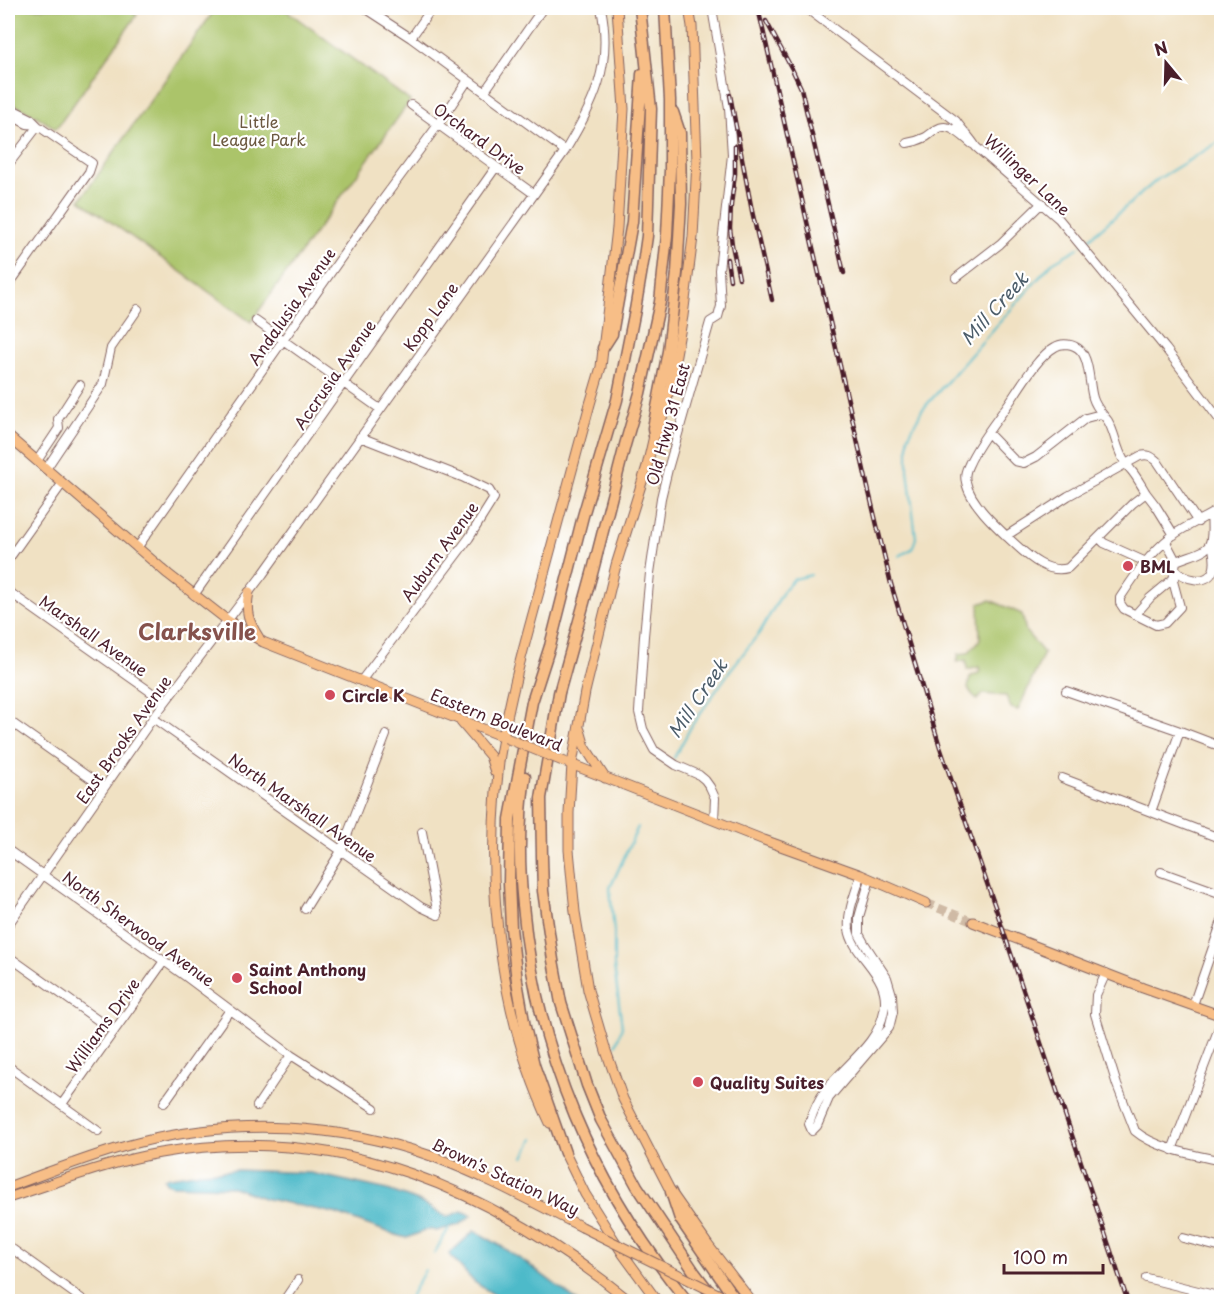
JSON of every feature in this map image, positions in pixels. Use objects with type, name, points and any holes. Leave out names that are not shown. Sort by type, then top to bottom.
[{"type":"highway","points":[[565,1153],[534,1065],[517,981],[509,883],[510,819],[532,702],[550,646],[583,516],[617,400],[647,236],[651,109],[640,8]]},
{"type":"highway","points":[[665,8],[670,100],[670,170],[667,235],[660,302],[640,393],[559,693],[541,798],[543,891],[561,1003],[587,1085],[601,1120],[638,1186],[694,1273],[717,1302]]},
{"type":"highway","points":[[603,348],[612,334],[632,222],[644,47]]},
{"type":"highway","points":[[654,436],[668,351],[677,273],[681,204],[680,133],[670,100]]},
{"type":"highway","points":[[532,702],[520,819],[521,879],[526,937],[535,991],[547,1039],[568,1102],[592,1156],[611,1191],[661,1268],[688,1302]]},
{"type":"highway","points":[[671,1192],[680,1219],[736,1302]]},
{"type":"main road","points":[[617,8],[624,109],[617,228],[601,367],[514,683],[494,816],[494,864],[497,925],[504,973],[514,1020],[542,1107],[591,1204],[623,1254],[658,1302]]},
{"type":"main road","points":[[689,8],[692,26],[697,161],[693,237],[683,316],[670,387],[659,430],[654,436],[616,565],[568,763],[569,850],[575,912],[588,990],[623,1099],[671,1192],[752,1302]]},
{"type":"main road","name":"Eastern Boulevard","points":[[8,436],[194,595],[227,620],[262,642],[764,840],[865,877],[926,903]]},
{"type":"main road","points":[[249,592],[246,604],[248,617],[262,642]]},
{"type":"main road","points":[[460,720],[493,762],[498,780]]},
{"type":"main road","points":[[579,725],[585,747],[605,778]]},
{"type":"main road","points":[[973,922],[1221,1018]]},
{"type":"main road","name":"Brown's Station Way","points":[[8,1187],[105,1152],[185,1133],[234,1128],[295,1128],[360,1136],[435,1158],[479,1177],[736,1302]]},
{"type":"main road","points":[[8,1198],[110,1164],[136,1157],[186,1149],[265,1145],[339,1154],[411,1172],[516,1221],[589,1268],[631,1302]]},
{"type":"street","points":[[365,8],[411,38],[565,151]]},
{"type":"street","points":[[411,38],[432,8]]},
{"type":"street","points":[[485,91],[543,8]]},
{"type":"street","name":"Kopp Lane","points":[[227,620],[565,151],[597,91],[604,52],[601,8]]},
{"type":"street","name":"Old Hwy 31 East","points":[[712,8],[729,108],[732,155],[718,270],[720,306],[718,317],[710,322],[661,498],[650,573],[639,712],[643,729],[654,750],[676,765],[699,775],[710,787],[715,798],[714,820]]},
{"type":"street","name":"Willinger Lane","points":[[806,8],[956,121],[970,136],[976,147],[1059,219],[1166,349],[1221,423]]},
{"type":"street","name":"Andalusia Avenue","points":[[137,548],[468,80]]},
{"type":"street","name":"Orchard Drive","points":[[411,105],[534,194]]},
{"type":"street","points":[[8,106],[30,118],[92,163],[89,172],[8,286]]},
{"type":"street","points":[[8,114],[27,124],[38,126]]},
{"type":"street","points":[[8,165],[38,126]]},
{"type":"street","points":[[907,143],[918,141],[943,127],[955,130],[976,147]]},
{"type":"street","name":"Accrusia Avenue","points":[[194,595],[496,167]]},
{"type":"street","points":[[956,278],[1000,244],[1042,203]]},
{"type":"street","points":[[46,469],[103,384],[111,348],[138,309]]},
{"type":"street","points":[[256,321],[380,409]]},
{"type":"street","points":[[1146,493],[1133,503],[1068,568],[1062,570],[1049,568],[1035,560],[1006,536],[987,517],[970,494],[965,474],[974,453],[1030,372],[1047,352],[1060,344],[1075,346],[1081,350],[1086,359],[1094,400],[1113,432],[1121,457],[1132,470],[1174,535]]},
{"type":"street","points":[[37,461],[58,428],[58,420],[81,385]]},
{"type":"street","points":[[988,433],[1015,461],[1024,463],[1036,457],[1086,418],[1101,414]]},
{"type":"street","name":"Auburn Avenue","points":[[360,437],[462,477],[489,490],[494,498],[469,538],[361,681]]},
{"type":"street","points":[[1006,536],[1060,502],[1145,455],[1157,461],[1198,522]]},
{"type":"street","points":[[8,560],[62,484]]},
{"type":"street","points":[[1175,565],[1173,581],[1180,607],[1165,623],[1156,625],[1124,609],[1120,598],[1151,555],[1174,535],[1221,507]]},
{"type":"street","points":[[1166,542],[1175,565],[1188,579],[1198,580],[1208,577],[1213,573],[1215,566],[1211,514]]},
{"type":"street","points":[[1099,538],[1104,543],[1146,562]]},
{"type":"street","points":[[1175,565],[1200,552],[1212,542]]},
{"type":"street","points":[[1135,615],[1150,598],[1174,578]]},
{"type":"street","name":"Marshall Avenue","points":[[8,591],[165,702]]},
{"type":"street","name":"East Brooks Avenue","points":[[8,925],[153,718],[227,620]]},
{"type":"street","points":[[1066,691],[1221,747]]},
{"type":"street","name":"North Marshall Avenue","points":[[153,718],[421,907],[438,915],[422,832]]},
{"type":"street","points":[[8,720],[104,788]]},
{"type":"street","points":[[1151,812],[1180,731]]},
{"type":"street","points":[[305,909],[341,851],[386,735]]},
{"type":"street","points":[[1062,778],[1221,839]]},
{"type":"street","name":"North Sherwood Avenue","points":[[8,850],[291,1055],[374,1108]]},
{"type":"street","points":[[1161,872],[1221,894]]},
{"type":"street","points":[[865,877],[859,934],[888,978],[893,1012],[889,1028],[829,1098],[817,1126],[812,1131],[809,1124],[815,1106],[825,1090],[873,1037],[885,1009],[885,998],[878,976],[853,940],[850,931],[850,913],[865,877]]},
{"type":"street","points":[[1192,1005],[1221,921]]},
{"type":"street","points":[[8,956],[114,1031]]},
{"type":"street","name":"Williams Drive","points":[[62,1104],[164,961]]},
{"type":"street","points":[[1106,973],[1096,995],[1095,1014],[1135,1131],[1172,1149],[1221,1161]]},
{"type":"street","points":[[164,1103],[230,1010]]},
{"type":"street","points":[[1172,1149],[1221,1018]]},
{"type":"street","points":[[257,1106],[291,1055]]},
{"type":"street","points":[[8,1066],[98,1131]]},
{"type":"street","points":[[1184,1238],[1221,1248]]},
{"type":"street","points":[[8,1246],[83,1301]]},
{"type":"street","points":[[1146,1278],[1218,1298]]},
{"type":"street","points":[[283,1302],[298,1280]]},
{"type":"green space","points":[[8,8],[126,8],[137,15],[56,129],[8,101]]},
{"type":"green space","name":"Little League Park","points":[[216,8],[283,8],[410,101],[251,322],[80,200]]},
{"type":"green space","points":[[990,600],[1022,614],[1026,632],[1044,653],[1018,710],[1011,708],[1006,696],[983,694],[977,700],[968,689],[970,677],[980,672],[979,667],[967,670],[966,660],[957,662],[959,654],[968,653],[980,640],[979,604]]},
{"type":"water","points":[[237,1170],[311,1173],[388,1190],[418,1201],[447,1217],[462,1211],[472,1215],[459,1225],[436,1231],[429,1229],[407,1238],[334,1213],[263,1198],[233,1187],[172,1185],[166,1183],[164,1178],[200,1172]]},
{"type":"water","points":[[474,1231],[515,1255],[577,1301],[504,1301],[474,1282],[449,1254]]},
{"type":"waterway","name":"Mill Creek","points":[[1083,244],[1158,179],[1222,140]]},
{"type":"waterway","name":"Mill Creek","points":[[899,556],[912,549],[916,538],[908,470],[908,437],[922,410],[1052,263],[1078,248]]},
{"type":"waterway","name":"Mill Creek","points":[[674,758],[692,725],[760,632],[784,590],[794,579],[811,575]]},
{"type":"waterway","name":"Mill Creek","points":[[616,1045],[622,1027],[614,966],[610,888],[638,827]]},
{"type":"waterway","name":"Mill Creek","points":[[524,1157],[533,1139]]},
{"type":"waterway","name":"Mill Creek","points":[[434,1254],[449,1228]]},
{"type":"waterway","name":"Mill Creek","points":[[407,1302],[425,1270]]},
{"type":"tunnel","points":[[926,903],[973,922]]},
{"type":"railway","points":[[758,8],[891,584],[940,747],[1128,1302]]},
{"type":"railway","points":[[766,21],[801,88],[844,273]]},
{"type":"railway","points":[[730,95],[772,300]]},
{"type":"railway","points":[[735,146],[730,228],[739,278]]},
{"type":"railway","points":[[727,259],[730,280]]},
{"type":"place","name":"BML","points":[[1128,566]]},
{"type":"place","name":"Circle K","points":[[330,695]]},
{"type":"place","name":"Saint Anthony School","points":[[237,978]]},
{"type":"place","name":"Quality Suites","points":[[698,1082]]},
{"type":"district","name":"Clarksville","points":[[197,630]]}]
